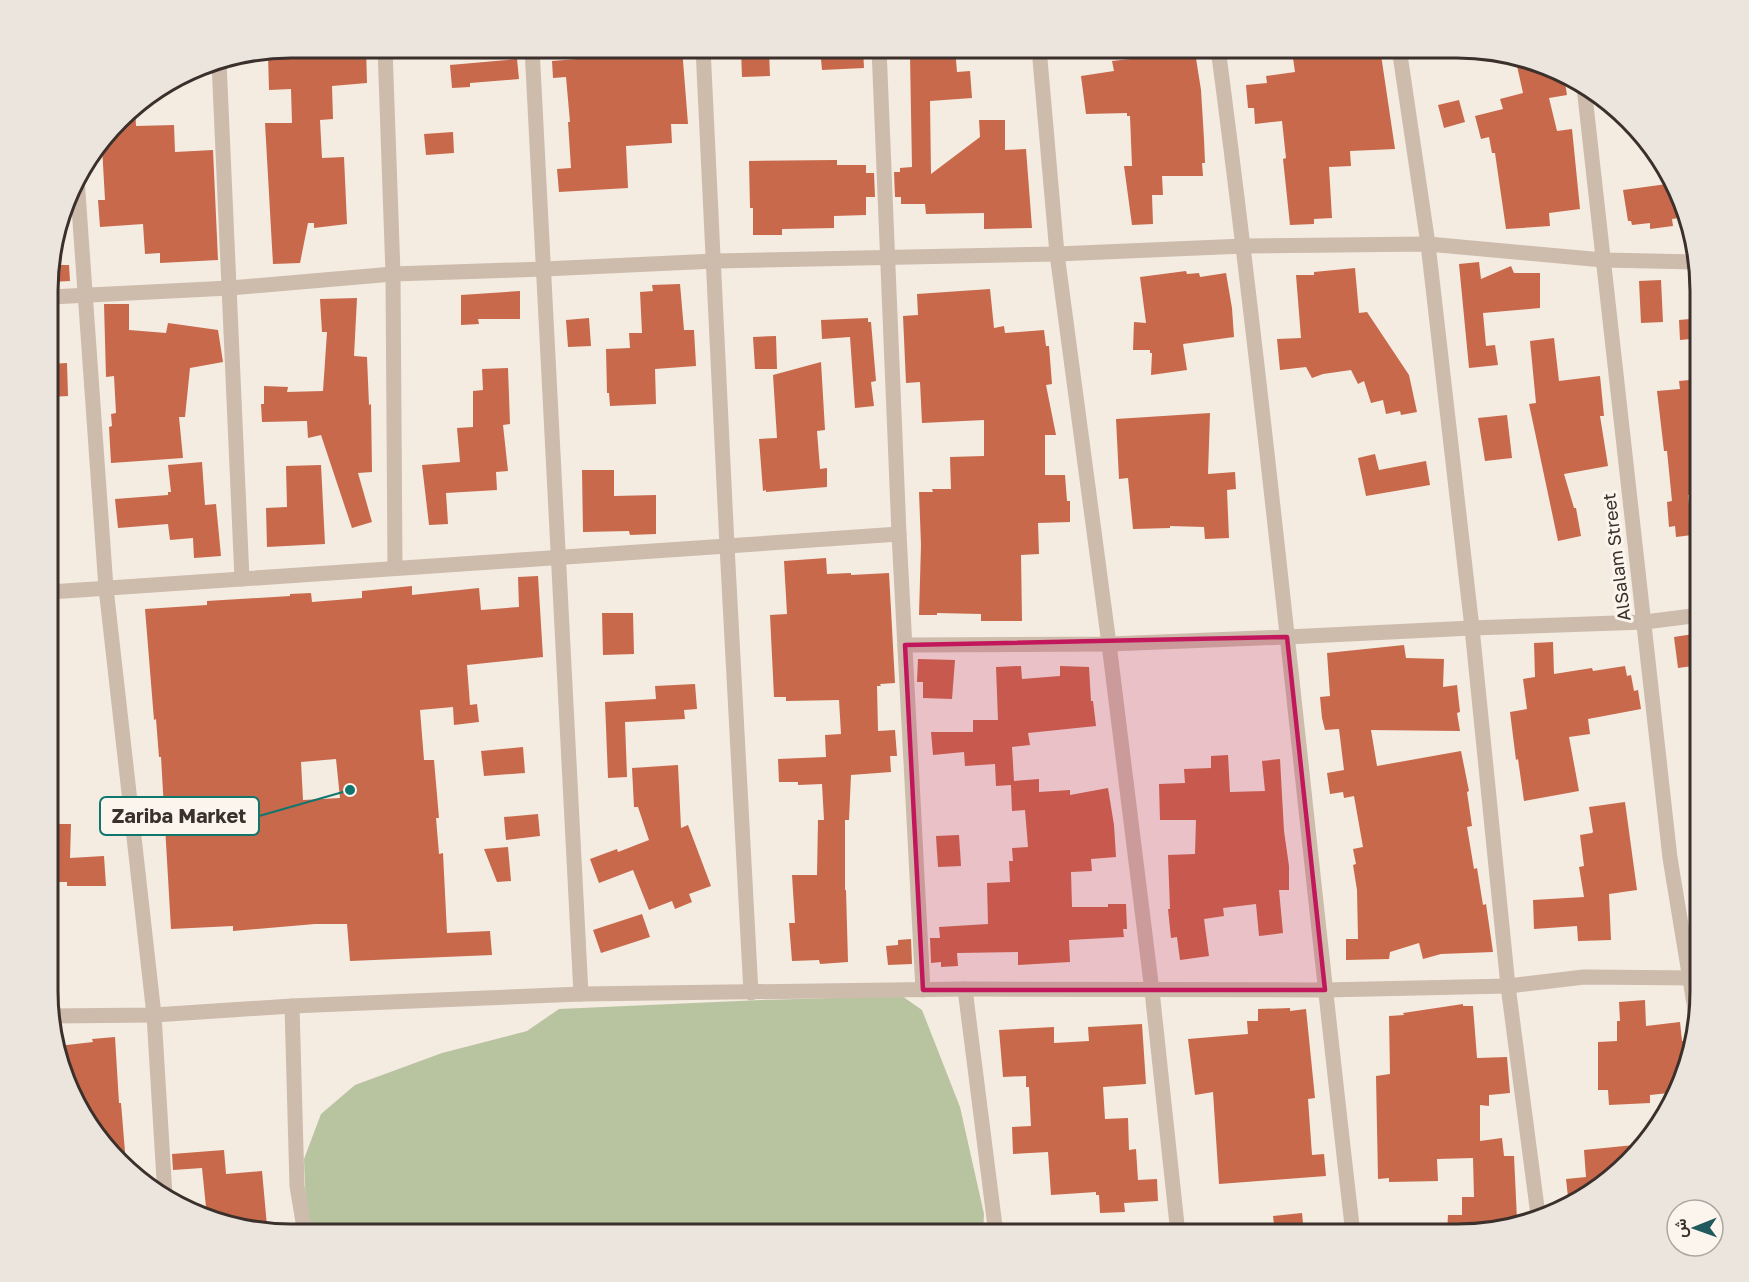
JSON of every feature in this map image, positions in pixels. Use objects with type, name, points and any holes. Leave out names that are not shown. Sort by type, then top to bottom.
[{"type":"street","points":[[385,58],[393,274],[395,568]]},
{"type":"street","points":[[533,58],[581,994]]},
{"type":"street","points":[[704,58],[751,993]]},
{"type":"street","points":[[879,58],[898,534],[923,990]]},
{"type":"street","points":[[1040,58],[1057,254],[1152,991],[1177,1224]]},
{"type":"street","points":[[1219,58],[1244,246],[1352,1224]]},
{"type":"street","points":[[1400,58],[1428,244],[1472,628],[1508,986],[1537,1209]]},
{"type":"street","points":[[219,70],[242,579]]},
{"type":"street","name":"AlSalam Street","points":[[1585,97],[1670,858],[1684,950],[1690,965]]},
{"type":"street","points":[[78,198],[106,588],[154,1015],[164,1185]]},
{"type":"street","points":[[58,296],[230,288],[393,274],[715,261],[1057,254],[1244,246],[1428,244],[1603,260],[1689,262]]},
{"type":"street","points":[[58,591],[559,559],[898,534]]},
{"type":"street","points":[[905,645],[1109,644],[1645,622],[1690,616]]},
{"type":"street","points":[[60,1016],[154,1015],[292,1006],[581,994],[965,989],[1325,990],[1508,986],[1584,977],[1690,978]]},
{"type":"street","points":[[965,989],[995,1224]]},
{"type":"street","points":[[292,1006],[297,1186],[303,1224]]},
{"type":"highlighted area","points":[[1287,637],[1325,990],[923,990],[905,645]]},
{"type":"green space","points":[[902,996],[922,1010],[960,1107],[984,1214],[984,1224],[308,1224],[304,1159],[321,1114],[355,1085],[442,1053],[527,1031],[559,1009]]},
{"type":"building","points":[[366,58],[367,83],[332,86],[333,119],[320,120],[322,158],[344,157],[347,224],[314,228],[314,223],[308,223],[300,263],[273,264],[265,123],[292,123],[291,89],[269,90],[268,60]]},
{"type":"building","points":[[590,58],[683,58],[688,124],[671,124],[672,143],[626,146],[628,188],[559,192],[557,169],[571,168],[568,122],[570,122],[566,77],[553,78],[552,61]]},
{"type":"building","points":[[741,58],[769,58],[770,76],[742,77]]},
{"type":"building","points":[[821,58],[864,58],[864,68],[822,70]]},
{"type":"building","points":[[910,58],[956,58],[957,72],[970,71],[972,98],[930,101],[931,174],[980,137],[979,120],[1005,120],[1005,150],[1026,149],[1032,228],[984,229],[984,213],[926,214],[925,204],[901,204],[901,197],[895,197],[894,172],[900,172],[900,168],[912,167]]},
{"type":"building","points":[[1140,58],[1196,58],[1201,90],[1205,163],[1202,163],[1203,176],[1162,176],[1163,195],[1152,195],[1153,224],[1132,225],[1124,166],[1132,166],[1130,116],[1127,116],[1127,113],[1086,114],[1081,76],[1114,71],[1112,61]]},
{"type":"building","points":[[1293,58],[1381,58],[1395,149],[1350,151],[1351,166],[1329,167],[1332,218],[1314,219],[1314,224],[1290,225],[1283,159],[1286,158],[1282,121],[1255,124],[1254,108],[1248,108],[1246,85],[1267,83],[1266,76],[1295,72]]},
{"type":"building","points":[[517,59],[519,79],[470,83],[470,87],[452,88],[450,65]]},
{"type":"building","points":[[1517,66],[1565,85],[1567,95],[1549,98],[1557,131],[1572,129],[1580,209],[1549,213],[1550,226],[1506,229],[1495,153],[1492,153],[1489,137],[1481,139],[1475,116],[1503,109],[1500,99],[1523,93]]},
{"type":"building","points":[[1459,100],[1465,122],[1444,128],[1438,105]]},
{"type":"building","points":[[136,118],[136,126],[174,125],[175,152],[213,150],[218,260],[160,263],[160,253],[145,254],[143,224],[100,227],[98,200],[105,200],[103,156],[116,138]]},
{"type":"building","points":[[453,132],[454,153],[426,155],[424,134]]},
{"type":"building","points":[[837,160],[837,165],[866,165],[866,173],[874,173],[875,197],[866,197],[866,215],[834,216],[834,228],[782,229],[782,235],[753,235],[749,161]]},
{"type":"building","points":[[1664,184],[1678,218],[1672,219],[1673,226],[1650,229],[1650,223],[1632,225],[1631,221],[1628,221],[1623,190]]},
{"type":"building","points":[[1479,262],[1481,279],[1511,266],[1514,273],[1540,273],[1540,308],[1483,313],[1486,346],[1495,345],[1498,365],[1469,368],[1459,264]]},
{"type":"building","points":[[60,265],[69,265],[70,281],[59,282]]},
{"type":"building","points":[[1355,268],[1359,313],[1367,312],[1409,375],[1417,412],[1401,415],[1400,411],[1386,414],[1383,400],[1371,403],[1364,381],[1358,384],[1351,370],[1312,378],[1306,367],[1280,370],[1277,339],[1301,338],[1296,275],[1314,275],[1314,272]]},
{"type":"building","points":[[1186,271],[1187,274],[1199,273],[1200,277],[1226,273],[1234,337],[1183,344],[1187,370],[1151,375],[1152,353],[1150,350],[1133,350],[1134,322],[1146,323],[1140,277]]},
{"type":"building","points":[[1661,280],[1663,322],[1641,323],[1639,281]]},
{"type":"building","points":[[680,284],[684,330],[694,330],[696,366],[655,369],[656,404],[610,406],[609,393],[607,393],[606,349],[630,348],[629,333],[642,333],[640,292],[653,291],[652,285]]},
{"type":"building","points":[[990,289],[994,328],[1004,326],[1005,333],[1044,330],[1046,346],[1049,346],[1052,384],[1046,385],[1056,435],[1045,435],[1045,475],[1065,475],[1067,501],[1070,501],[1070,522],[1038,523],[1039,554],[1021,555],[1022,621],[981,621],[981,614],[919,615],[921,545],[919,492],[951,489],[950,457],[984,456],[984,420],[922,423],[920,382],[906,383],[903,316],[918,315],[917,294]]},
{"type":"building","points":[[520,291],[520,319],[478,319],[479,324],[461,325],[461,295]]},
{"type":"building","points":[[357,298],[354,356],[367,357],[369,405],[371,404],[372,472],[358,473],[372,522],[352,528],[321,435],[308,438],[307,421],[262,422],[261,404],[264,404],[264,386],[288,387],[287,392],[323,391],[327,332],[322,332],[320,299]]},
{"type":"building","points":[[104,304],[129,304],[129,330],[166,333],[168,323],[218,330],[223,362],[190,368],[185,417],[179,417],[183,458],[111,463],[109,427],[112,426],[111,414],[116,413],[114,376],[106,377]]},
{"type":"building","points":[[589,318],[591,346],[568,347],[566,320]]},
{"type":"building","points":[[868,318],[868,322],[871,322],[876,381],[871,382],[874,406],[855,408],[850,337],[822,339],[821,320]]},
{"type":"building","points":[[1690,319],[1690,339],[1680,340],[1679,320]]},
{"type":"building","points":[[776,336],[777,369],[755,369],[753,337]]},
{"type":"building","points":[[1554,338],[1559,381],[1600,376],[1604,416],[1600,416],[1608,466],[1564,474],[1574,508],[1576,508],[1581,536],[1558,541],[1529,404],[1536,403],[1530,341]]},
{"type":"building","points":[[821,362],[825,430],[817,431],[820,469],[827,468],[827,487],[763,491],[759,439],[777,438],[773,375]]},
{"type":"building","points":[[67,363],[68,396],[58,397],[58,364]]},
{"type":"building","points":[[508,368],[510,424],[503,425],[508,471],[496,472],[497,490],[446,493],[448,524],[429,525],[422,465],[460,462],[457,428],[473,427],[473,391],[483,390],[482,369]]},
{"type":"building","points":[[1690,380],[1690,495],[1688,495],[1690,535],[1676,537],[1675,526],[1669,527],[1667,502],[1672,501],[1667,451],[1664,451],[1657,391],[1680,389],[1679,381]]},
{"type":"building","points":[[1210,413],[1208,474],[1235,472],[1236,489],[1227,490],[1229,538],[1205,539],[1204,527],[1170,526],[1170,528],[1133,529],[1128,478],[1119,479],[1116,419]]},
{"type":"building","points":[[1507,415],[1512,458],[1485,461],[1478,418]]},
{"type":"building","points":[[1375,454],[1379,470],[1426,461],[1430,485],[1366,496],[1358,458]]},
{"type":"building","points":[[202,462],[205,505],[216,504],[221,556],[194,558],[193,538],[170,540],[168,524],[118,528],[115,499],[168,495],[168,492],[171,492],[168,465]]},
{"type":"building","points":[[321,465],[325,544],[267,547],[266,508],[287,507],[286,466]]},
{"type":"building","points":[[582,470],[614,470],[614,496],[656,495],[656,534],[630,535],[629,531],[583,532]]},
{"type":"building","points":[[826,558],[827,574],[889,573],[895,683],[877,686],[878,731],[895,730],[897,756],[890,756],[891,772],[851,775],[849,820],[845,820],[848,962],[820,964],[819,960],[792,961],[789,923],[795,923],[792,875],[817,875],[818,820],[824,820],[822,784],[798,785],[798,782],[779,782],[778,759],[826,757],[825,735],[841,734],[839,700],[786,701],[786,697],[774,697],[770,615],[787,614],[784,561]]},
{"type":"building","points":[[538,576],[543,657],[467,665],[470,705],[477,704],[479,722],[454,725],[453,707],[420,710],[424,760],[434,760],[439,818],[436,818],[439,854],[443,853],[447,933],[490,931],[492,955],[350,961],[347,924],[315,924],[233,931],[233,926],[171,929],[161,757],[159,757],[156,719],[154,720],[145,609],[207,605],[207,601],[290,596],[290,594],[311,593],[312,602],[362,598],[362,591],[412,586],[412,595],[479,588],[481,610],[519,607],[518,577]],"holes":[[[336,759],[340,798],[303,800],[301,762]]]},
{"type":"building","points":[[602,613],[633,613],[634,654],[603,655]]},
{"type":"building","points":[[1690,635],[1690,666],[1678,668],[1674,637]]},
{"type":"building","points":[[1553,642],[1554,674],[1625,666],[1627,676],[1631,675],[1634,691],[1638,690],[1641,709],[1588,719],[1590,734],[1569,737],[1579,791],[1524,801],[1510,712],[1527,709],[1523,679],[1535,677],[1534,643]]},
{"type":"building","points":[[1404,645],[1406,658],[1444,659],[1443,687],[1457,685],[1460,712],[1457,713],[1460,731],[1371,730],[1377,766],[1461,751],[1469,791],[1467,792],[1472,826],[1467,827],[1474,869],[1477,868],[1483,905],[1486,904],[1493,952],[1441,954],[1423,959],[1419,943],[1390,952],[1389,959],[1346,960],[1346,939],[1358,939],[1357,890],[1353,865],[1356,864],[1353,849],[1363,847],[1354,796],[1344,798],[1343,792],[1330,794],[1327,773],[1344,770],[1339,729],[1325,730],[1322,718],[1320,697],[1330,696],[1327,653]]},
{"type":"building","points":[[918,659],[955,660],[952,699],[923,698],[923,682],[917,682]]},
{"type":"building","points":[[1021,666],[1022,679],[1060,676],[1060,666],[1089,667],[1091,701],[1093,701],[1096,726],[1028,733],[1030,745],[1012,747],[1014,781],[1039,779],[1039,792],[1070,790],[1070,795],[1108,788],[1116,857],[1091,859],[1092,871],[1071,872],[1072,907],[1108,907],[1108,904],[1126,904],[1127,929],[1123,929],[1124,937],[1069,940],[1070,962],[1018,965],[1018,952],[957,953],[958,966],[941,967],[941,962],[931,963],[930,938],[940,938],[939,927],[988,924],[987,883],[1010,882],[1009,861],[1013,861],[1012,848],[1028,847],[1025,810],[1012,811],[1011,785],[996,786],[995,764],[965,766],[964,752],[933,755],[931,732],[973,732],[973,720],[998,720],[996,667]]},
{"type":"building","points":[[695,684],[697,709],[684,710],[685,719],[625,722],[627,777],[608,778],[605,702],[656,699],[655,686]]},
{"type":"building","points":[[523,747],[525,773],[484,776],[481,751]]},
{"type":"building","points":[[1228,755],[1230,792],[1265,791],[1262,761],[1280,759],[1284,831],[1289,866],[1289,890],[1279,890],[1283,933],[1259,936],[1256,904],[1223,908],[1224,916],[1204,919],[1209,956],[1180,960],[1177,937],[1171,938],[1168,909],[1170,909],[1168,855],[1195,854],[1196,820],[1160,820],[1159,784],[1185,783],[1184,769],[1211,768],[1211,756]]},
{"type":"building","points":[[678,765],[681,828],[688,825],[711,886],[689,894],[692,902],[675,909],[672,901],[649,910],[633,870],[599,883],[590,859],[617,849],[618,852],[649,840],[638,807],[634,807],[632,768]]},
{"type":"building","points":[[1625,802],[1637,890],[1609,894],[1611,940],[1578,941],[1577,926],[1534,929],[1533,900],[1584,897],[1579,867],[1584,866],[1580,835],[1593,832],[1589,807]]},
{"type":"building","points":[[538,814],[540,836],[506,840],[504,817]]},
{"type":"building","points":[[58,824],[71,824],[70,858],[104,856],[106,886],[67,886],[67,882],[58,882]]},
{"type":"building","points":[[959,835],[961,866],[938,867],[936,836]]},
{"type":"building","points":[[508,847],[511,881],[497,882],[484,849]]},
{"type":"building","points":[[642,914],[650,937],[601,953],[593,930]]},
{"type":"building","points":[[911,939],[912,964],[888,965],[886,946],[898,945],[898,940]]},
{"type":"building","points":[[1645,1000],[1646,1026],[1680,1022],[1682,1041],[1685,1041],[1673,1080],[1666,1093],[1650,1095],[1650,1103],[1609,1105],[1608,1090],[1598,1090],[1598,1042],[1617,1041],[1617,1021],[1620,1021],[1619,1002]]},
{"type":"building","points":[[1463,1004],[1463,1006],[1473,1006],[1477,1058],[1507,1057],[1510,1093],[1489,1095],[1489,1106],[1480,1105],[1480,1141],[1502,1138],[1504,1156],[1514,1156],[1517,1216],[1488,1222],[1448,1224],[1448,1215],[1462,1215],[1462,1197],[1474,1197],[1473,1158],[1437,1159],[1438,1181],[1389,1182],[1389,1178],[1378,1179],[1376,1076],[1390,1074],[1389,1016],[1404,1015],[1403,1013]]},
{"type":"building","points":[[1290,1008],[1290,1011],[1306,1009],[1315,1098],[1308,1099],[1312,1155],[1324,1154],[1326,1176],[1219,1184],[1213,1092],[1195,1095],[1188,1039],[1248,1034],[1247,1021],[1258,1021],[1258,1009]]},
{"type":"building","points":[[1142,1024],[1146,1084],[1103,1087],[1105,1119],[1128,1118],[1129,1150],[1136,1149],[1138,1180],[1157,1179],[1158,1201],[1124,1203],[1125,1212],[1100,1213],[1099,1195],[1096,1195],[1096,1192],[1051,1195],[1048,1152],[1013,1154],[1012,1127],[1031,1126],[1029,1087],[1026,1087],[1026,1076],[1003,1077],[999,1030],[1054,1027],[1054,1043],[1089,1041],[1088,1027]]},
{"type":"building","points":[[115,1037],[125,1153],[90,1107],[76,1080],[66,1051],[65,1045],[93,1042],[92,1039]]},
{"type":"building","points":[[1632,1145],[1611,1166],[1568,1195],[1566,1179],[1586,1177],[1584,1150]]},
{"type":"building","points":[[224,1150],[226,1174],[262,1171],[267,1222],[231,1216],[206,1207],[202,1168],[173,1170],[172,1154]]},
{"type":"building","points":[[1302,1213],[1303,1224],[1274,1224],[1273,1216]]},
{"type":"place","name":"Zariba Market","points":[[350,790]]}]
